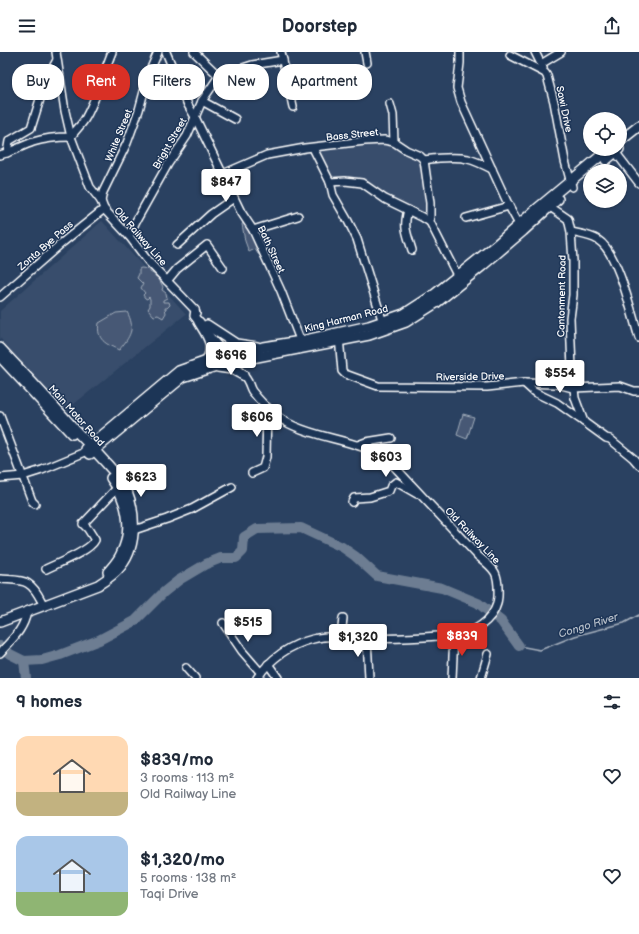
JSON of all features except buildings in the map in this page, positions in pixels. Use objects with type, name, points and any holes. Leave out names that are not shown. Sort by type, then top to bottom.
[{"type":"main road","points":[[627,135],[639,126]]},
{"type":"main road","name":"King Harman Road","points":[[627,142],[639,135]]},
{"type":"main road","name":"King Harman Road","points":[[90,450],[163,389],[209,364],[339,337],[369,336],[384,326],[406,322],[436,303],[459,279],[521,228],[571,184],[607,156]]},
{"type":"main road","name":"King Harman Road","points":[[600,164],[608,156]]},
{"type":"main road","name":"King Harman Road","points":[[571,184],[583,177]]},
{"type":"main road","points":[[203,324],[236,344],[251,347],[262,352],[246,364],[244,375],[228,368],[209,364],[211,344],[203,324]]},
{"type":"main road","name":"Main Motor Road","points":[[0,348],[38,393],[90,450],[106,463],[124,484],[130,499],[134,530],[128,555],[122,566],[112,576],[98,585],[26,612],[6,616]]},
{"type":"main road","name":"Main Motor Road","points":[[0,357],[79,434],[118,487],[124,503],[127,521],[125,542],[122,553],[108,572],[95,580],[6,616]]},
{"type":"main road","points":[[79,434],[104,439],[106,463]]},
{"type":"main road","points":[[0,622],[6,616]]},
{"type":"street","name":"Old Railway Line","points":[[56,52],[70,137],[90,187],[101,201],[104,209],[129,236],[148,261],[195,310],[194,316],[203,324],[244,375],[250,389],[267,407],[294,426],[358,445],[379,454],[391,463],[478,556],[492,567],[498,578],[498,597],[494,610],[489,619],[470,631],[461,634],[431,637],[341,637],[315,639],[303,642],[280,653],[259,675]]},
{"type":"street","points":[[3,154],[9,141],[31,128],[49,72],[57,61],[61,52]]},
{"type":"street","points":[[3,154],[32,142],[58,137],[70,137],[82,124],[94,102],[112,52]]},
{"type":"street","name":"White Street","points":[[101,201],[103,192],[127,143],[139,110],[149,73],[158,52]]},
{"type":"street","name":"Bath Street","points":[[166,52],[188,105],[241,212],[253,230],[302,345]]},
{"type":"street","points":[[194,52],[213,70]]},
{"type":"street","points":[[365,52],[367,63]]},
{"type":"street","points":[[460,52],[457,88],[461,102],[509,206],[521,228]]},
{"type":"street","name":"Sawi Drive","points":[[535,52],[548,80],[571,184]]},
{"type":"street","points":[[541,64],[562,52]]},
{"type":"street","points":[[255,64],[282,56],[294,106]]},
{"type":"street","points":[[510,56],[545,73]]},
{"type":"street","name":"Bright Street","points":[[129,236],[168,164],[187,136],[202,101],[213,85]]},
{"type":"street","points":[[202,101],[235,119]]},
{"type":"street","points":[[390,104],[393,115],[394,142]]},
{"type":"street","name":"Bass Street","points":[[223,174],[267,155],[365,141],[384,140],[394,142],[406,150],[420,156],[424,160]]},
{"type":"street","points":[[313,148],[330,182],[333,195],[357,239],[384,326]]},
{"type":"street","points":[[619,156],[639,183]]},
{"type":"street","points":[[430,222],[430,204],[424,160],[436,158],[463,158],[492,169]]},
{"type":"street","points":[[330,182],[345,181],[362,183],[385,200],[422,216],[430,222],[459,279]]},
{"type":"street","points":[[177,244],[211,214],[234,198]]},
{"type":"street","name":"Cantonment Road","points":[[547,205],[568,219],[571,232],[573,295],[570,318],[573,388],[584,422]]},
{"type":"street","points":[[466,218],[509,206]]},
{"type":"street","name":"Zonta Bye Pass","points":[[0,298],[63,242],[104,209]]},
{"type":"street","points":[[408,210],[406,230],[412,250]]},
{"type":"street","points":[[253,230],[298,216]]},
{"type":"street","points":[[571,232],[590,236],[599,240],[606,249],[618,270],[639,338]]},
{"type":"street","points":[[167,281],[177,269],[207,245],[223,268]]},
{"type":"street","name":"Riverside Drive","points":[[339,337],[342,371],[345,374],[378,386],[487,387],[524,383],[557,384],[573,388],[620,386],[634,391],[639,391]]},
{"type":"street","points":[[524,383],[534,392],[557,403],[606,438],[610,439],[633,458],[639,465]]},
{"type":"street","points":[[252,473],[262,468],[266,458],[267,407]]},
{"type":"street","points":[[0,416],[32,501],[35,504]]},
{"type":"street","points":[[358,445],[366,442],[392,438]]},
{"type":"street","points":[[0,478],[23,476],[42,470],[90,450]]},
{"type":"street","points":[[352,502],[354,498],[370,497],[389,491],[396,482],[426,499]]},
{"type":"street","points":[[46,569],[85,550],[94,542],[95,540],[83,524],[118,487]]},
{"type":"street","points":[[134,530],[168,519],[192,509],[232,487]]},
{"type":"street","points":[[0,579],[20,581],[31,584],[37,591],[42,602]]},
{"type":"street","points":[[0,653],[22,628],[25,622],[26,612]]},
{"type":"street","points":[[341,637],[343,618]]},
{"type":"street","points":[[223,623],[259,675]]},
{"type":"street","points":[[452,678],[454,635]]},
{"type":"street","points":[[367,638],[369,678]]},
{"type":"street","points":[[480,678],[488,654]]},
{"type":"street","points":[[268,664],[278,678]]},
{"type":"street","points":[[186,668],[195,678]]},
{"type":"shaded area","points":[[382,142],[421,160],[429,219],[365,184],[330,182],[315,151]]},
{"type":"shaded area","points":[[247,220],[262,255],[258,254],[255,249],[249,252],[245,241],[242,224]]},
{"type":"shaded area","points":[[102,221],[186,314],[64,412],[0,338],[0,311]]},
{"type":"shaded area","points":[[139,269],[150,269],[150,272],[158,277],[163,287],[162,290],[166,293],[167,298],[163,300],[163,302],[169,302],[170,305],[165,308],[166,313],[163,318],[158,315],[154,316],[148,309],[150,306],[150,299],[149,297],[147,299],[145,298],[143,295],[145,293],[141,288],[143,284],[137,278]]},
{"type":"shaded area","points":[[127,312],[130,318],[131,328],[129,336],[119,350],[103,341],[99,334],[99,323],[116,313]]},
{"type":"shaded area","points":[[463,414],[474,417],[467,439],[457,435]]},
{"type":"waterway","points":[[0,646],[10,654],[24,661],[42,660],[60,655],[99,640],[135,621],[164,592],[179,580],[206,564],[221,558],[236,558],[243,551],[244,537],[257,529],[301,528],[342,547],[355,556],[377,576],[442,588],[478,603],[501,621],[519,646]]},
{"type":"waterway","name":"Congo River","points":[[519,646],[540,650],[575,636],[624,623],[639,615]]},
{"type":"waterway","points":[[24,661],[26,678]]}]
